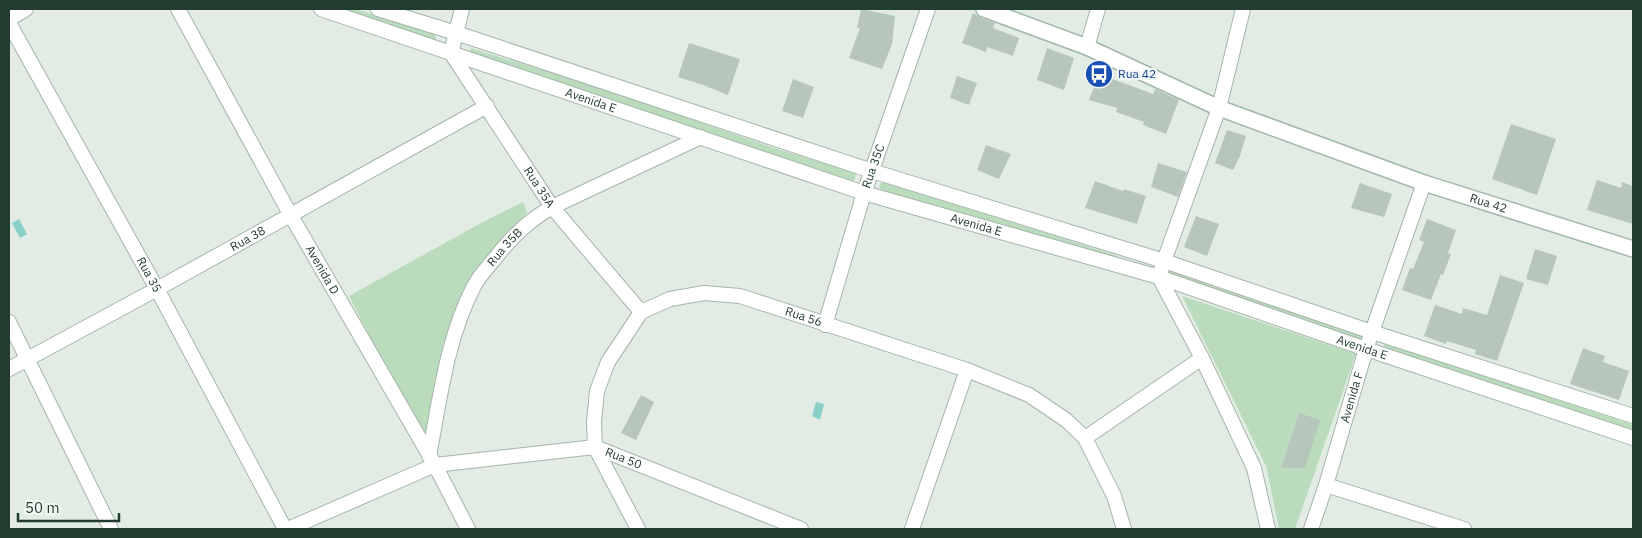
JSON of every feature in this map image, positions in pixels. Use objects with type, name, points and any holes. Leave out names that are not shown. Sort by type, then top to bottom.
[{"type":"street","points":[[9,19],[26,9]]},
{"type":"street","name":"Avenida D","points":[[178,9],[290,214],[432,460],[468,529]]},
{"type":"street","name":"Avenida E","points":[[321,9],[864,192],[1159,277],[1366,349],[1633,438]]},
{"type":"street","name":"Avenida E","points":[[378,9],[456,33],[872,171],[1164,261],[1372,332],[1633,416]]},
{"type":"street","points":[[451,53],[462,9]]},
{"type":"street","name":"Rua 35C","points":[[825,325],[864,192],[928,9]]},
{"type":"street","name":"Rua 42","points":[[984,9],[1087,47],[1219,108],[1424,183],[1633,249]]},
{"type":"street","points":[[1087,47],[1098,9]]},
{"type":"street","points":[[1244,9],[1219,108],[1159,277],[1202,358],[1254,468],[1268,529]]},
{"type":"street","name":"Rua 35","points":[[9,23],[157,289],[286,529]]},
{"type":"street","name":"Rua 35A","points":[[451,53],[552,208],[641,312]]},
{"type":"street","name":"Rua 38","points":[[9,369],[486,106]]},
{"type":"street","name":"Rua 35B","points":[[432,460],[448,356],[460,319],[475,284],[518,232],[536,216],[701,137]]},
{"type":"street","name":"Avenida F","points":[[1311,529],[1366,349],[1424,183]]},
{"type":"street","name":"Rua 56","points":[[641,312],[670,299],[704,293],[740,296],[967,370],[1029,395],[1066,420],[1085,438],[1114,496],[1124,529]]},
{"type":"street","points":[[638,529],[595,447],[594,422],[597,391],[608,362],[641,312]]},
{"type":"street","points":[[9,322],[111,529]]},
{"type":"street","points":[[1085,438],[1202,358]]},
{"type":"street","points":[[912,529],[967,370]]},
{"type":"street","name":"Rua 50","points":[[286,529],[432,460],[595,447],[801,529]]},
{"type":"street","points":[[1326,485],[1464,529]]},
{"type":"green space","points":[[333,9],[355,9],[430,32],[435,35],[436,40]]},
{"type":"green space","points":[[471,48],[624,96],[780,150],[851,171],[856,174],[853,184],[470,53]]},
{"type":"green space","points":[[884,182],[1112,254],[1133,263],[896,195],[879,187]]},
{"type":"green space","points":[[523,202],[527,212],[471,278],[443,344],[431,431],[426,435],[422,435],[419,433],[349,296]]},
{"type":"green space","points":[[1171,270],[1364,336],[1363,341],[1169,274]]},
{"type":"green space","points":[[1182,296],[1356,354],[1295,529],[1279,529],[1266,466]]},
{"type":"green space","points":[[1387,343],[1633,425],[1633,433],[1384,349],[1384,345]]},
{"type":"water","points":[[19,219],[27,234],[20,238],[12,223]]},
{"type":"water","points":[[816,402],[824,404],[820,420],[812,416]]},
{"type":"building","points":[[861,9],[895,16],[892,44],[882,69],[849,58],[860,28],[857,28]]},
{"type":"building","points":[[973,13],[995,23],[993,28],[1019,38],[1013,56],[987,47],[986,52],[962,43]]},
{"type":"building","points":[[689,43],[740,59],[728,95],[678,77]]},
{"type":"building","points":[[1047,48],[1074,58],[1064,90],[1037,80]]},
{"type":"building","points":[[1099,74],[1153,94],[1155,89],[1179,100],[1166,134],[1143,125],[1144,122],[1116,112],[1117,108],[1089,100]]},
{"type":"building","points":[[957,76],[977,83],[969,105],[950,98]]},
{"type":"building","points":[[793,79],[814,87],[803,118],[782,111]]},
{"type":"building","points":[[1511,124],[1556,139],[1537,195],[1492,179]]},
{"type":"building","points":[[1227,130],[1246,136],[1240,156],[1233,170],[1215,163]]},
{"type":"building","points":[[986,145],[1011,154],[999,179],[977,170]]},
{"type":"building","points":[[1158,163],[1187,172],[1178,197],[1151,187]]},
{"type":"building","points":[[1597,180],[1621,188],[1622,182],[1633,186],[1633,224],[1587,210]]},
{"type":"building","points":[[1095,181],[1123,191],[1124,189],[1146,196],[1137,224],[1085,208]]},
{"type":"building","points":[[1360,183],[1392,194],[1384,217],[1351,208]]},
{"type":"building","points":[[1196,216],[1219,224],[1207,256],[1184,247]]},
{"type":"building","points":[[1427,219],[1456,230],[1448,253],[1451,254],[1431,300],[1402,290],[1410,268],[1413,269],[1424,242],[1419,240]]},
{"type":"building","points":[[1535,249],[1557,256],[1548,285],[1526,279]]},
{"type":"building","points":[[1500,275],[1524,283],[1497,361],[1475,354],[1476,350],[1447,341],[1446,344],[1424,336],[1435,305],[1462,314],[1463,308],[1487,315]]},
{"type":"building","points":[[1583,348],[1605,356],[1603,362],[1629,371],[1619,400],[1570,384]]},
{"type":"building","points":[[641,395],[654,402],[636,440],[621,433]]},
{"type":"building","points":[[1299,413],[1320,420],[1305,468],[1281,468]]},
{"type":"place","name":"Rua 42","points":[[1099,74]]}]
